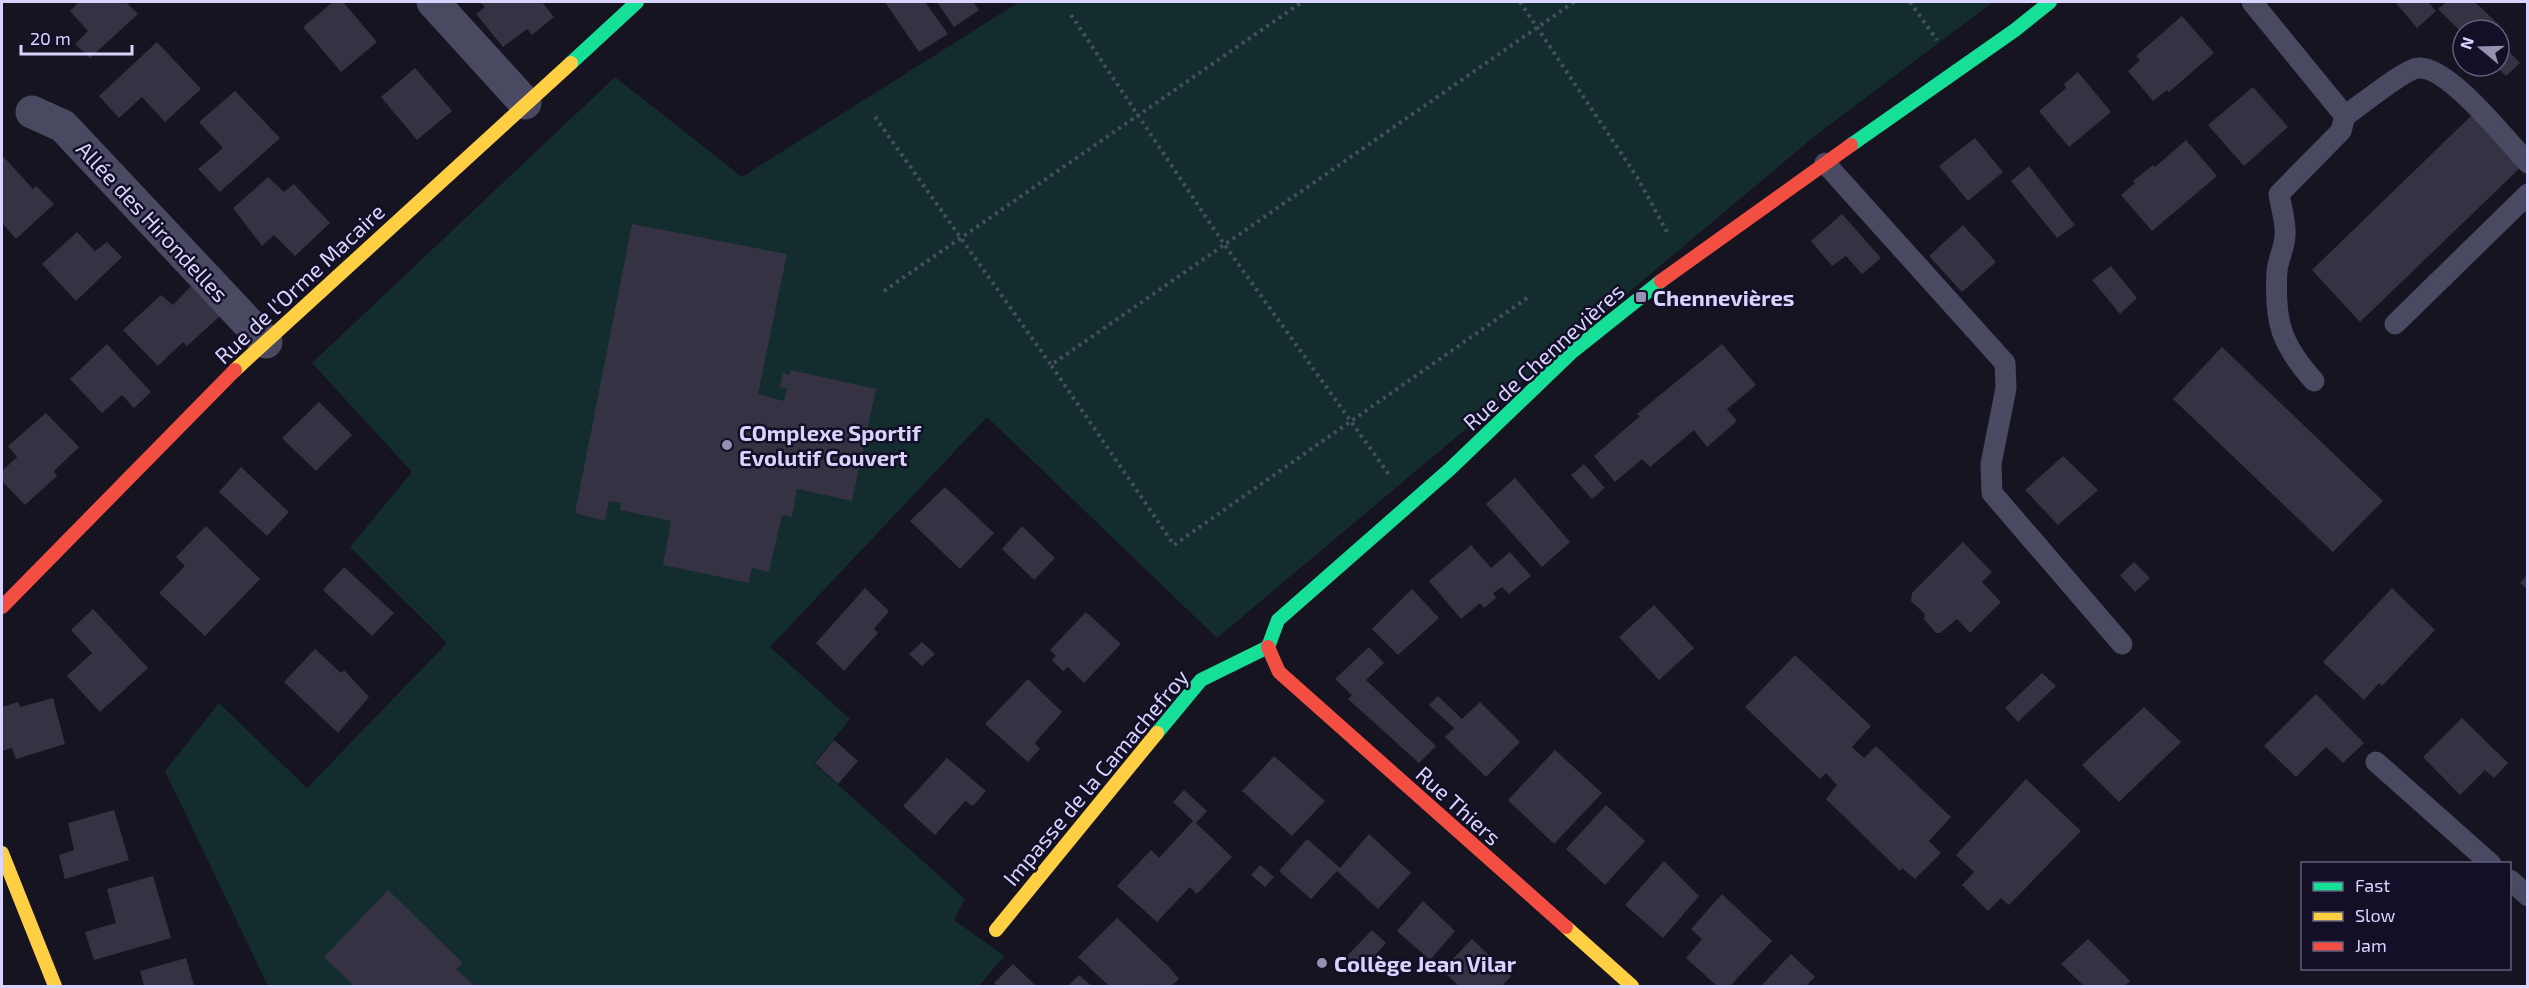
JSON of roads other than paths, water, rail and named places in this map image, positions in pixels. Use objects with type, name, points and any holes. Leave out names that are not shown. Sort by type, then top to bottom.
[{"type":"street","points":[[433,2],[525,104]]},
{"type":"street","name":"Rue de l'Orme Macaire","points":[[2,607],[225,379],[637,2]]},
{"type":"street","name":"Rue de Chennevières","points":[[1268,647],[1278,620],[1409,504],[1572,352],[1684,262],[1958,70],[2050,2]]},
{"type":"street","name":"Allée des Hirondelles","points":[[32,112],[63,126],[266,342]]},
{"type":"street","name":"Impasse de la Camachefroy","points":[[996,930],[1202,680],[1268,647]]},
{"type":"street","name":"Rue Thiers","points":[[1268,647],[1279,672],[1632,987]]},
{"type":"street","points":[[2,853],[55,987]]},
{"type":"lane","points":[[2252,2],[2345,116]]},
{"type":"lane","points":[[2314,381],[2294,358],[2283,339],[2278,318],[2277,270],[2286,236],[2279,194],[2341,131],[2345,116],[2416,68],[2433,69],[2453,82],[2528,163]]},
{"type":"lane","points":[[1825,163],[2005,363],[2006,388],[1991,464],[1992,493],[2122,644]]},
{"type":"lane","points":[[2395,324],[2528,194]]},
{"type":"lane","points":[[2376,762],[2489,862]]},
{"type":"lane","points":[[2511,881],[2528,896]]},
{"type":"place","name":"Chennevières","points":[[1641,297]]},
{"type":"place","name":"COmplexe Sportif Evolutif Couvert","points":[[727,445]]},
{"type":"place","name":"Collège Jean Vilar","points":[[1322,963]]}]
